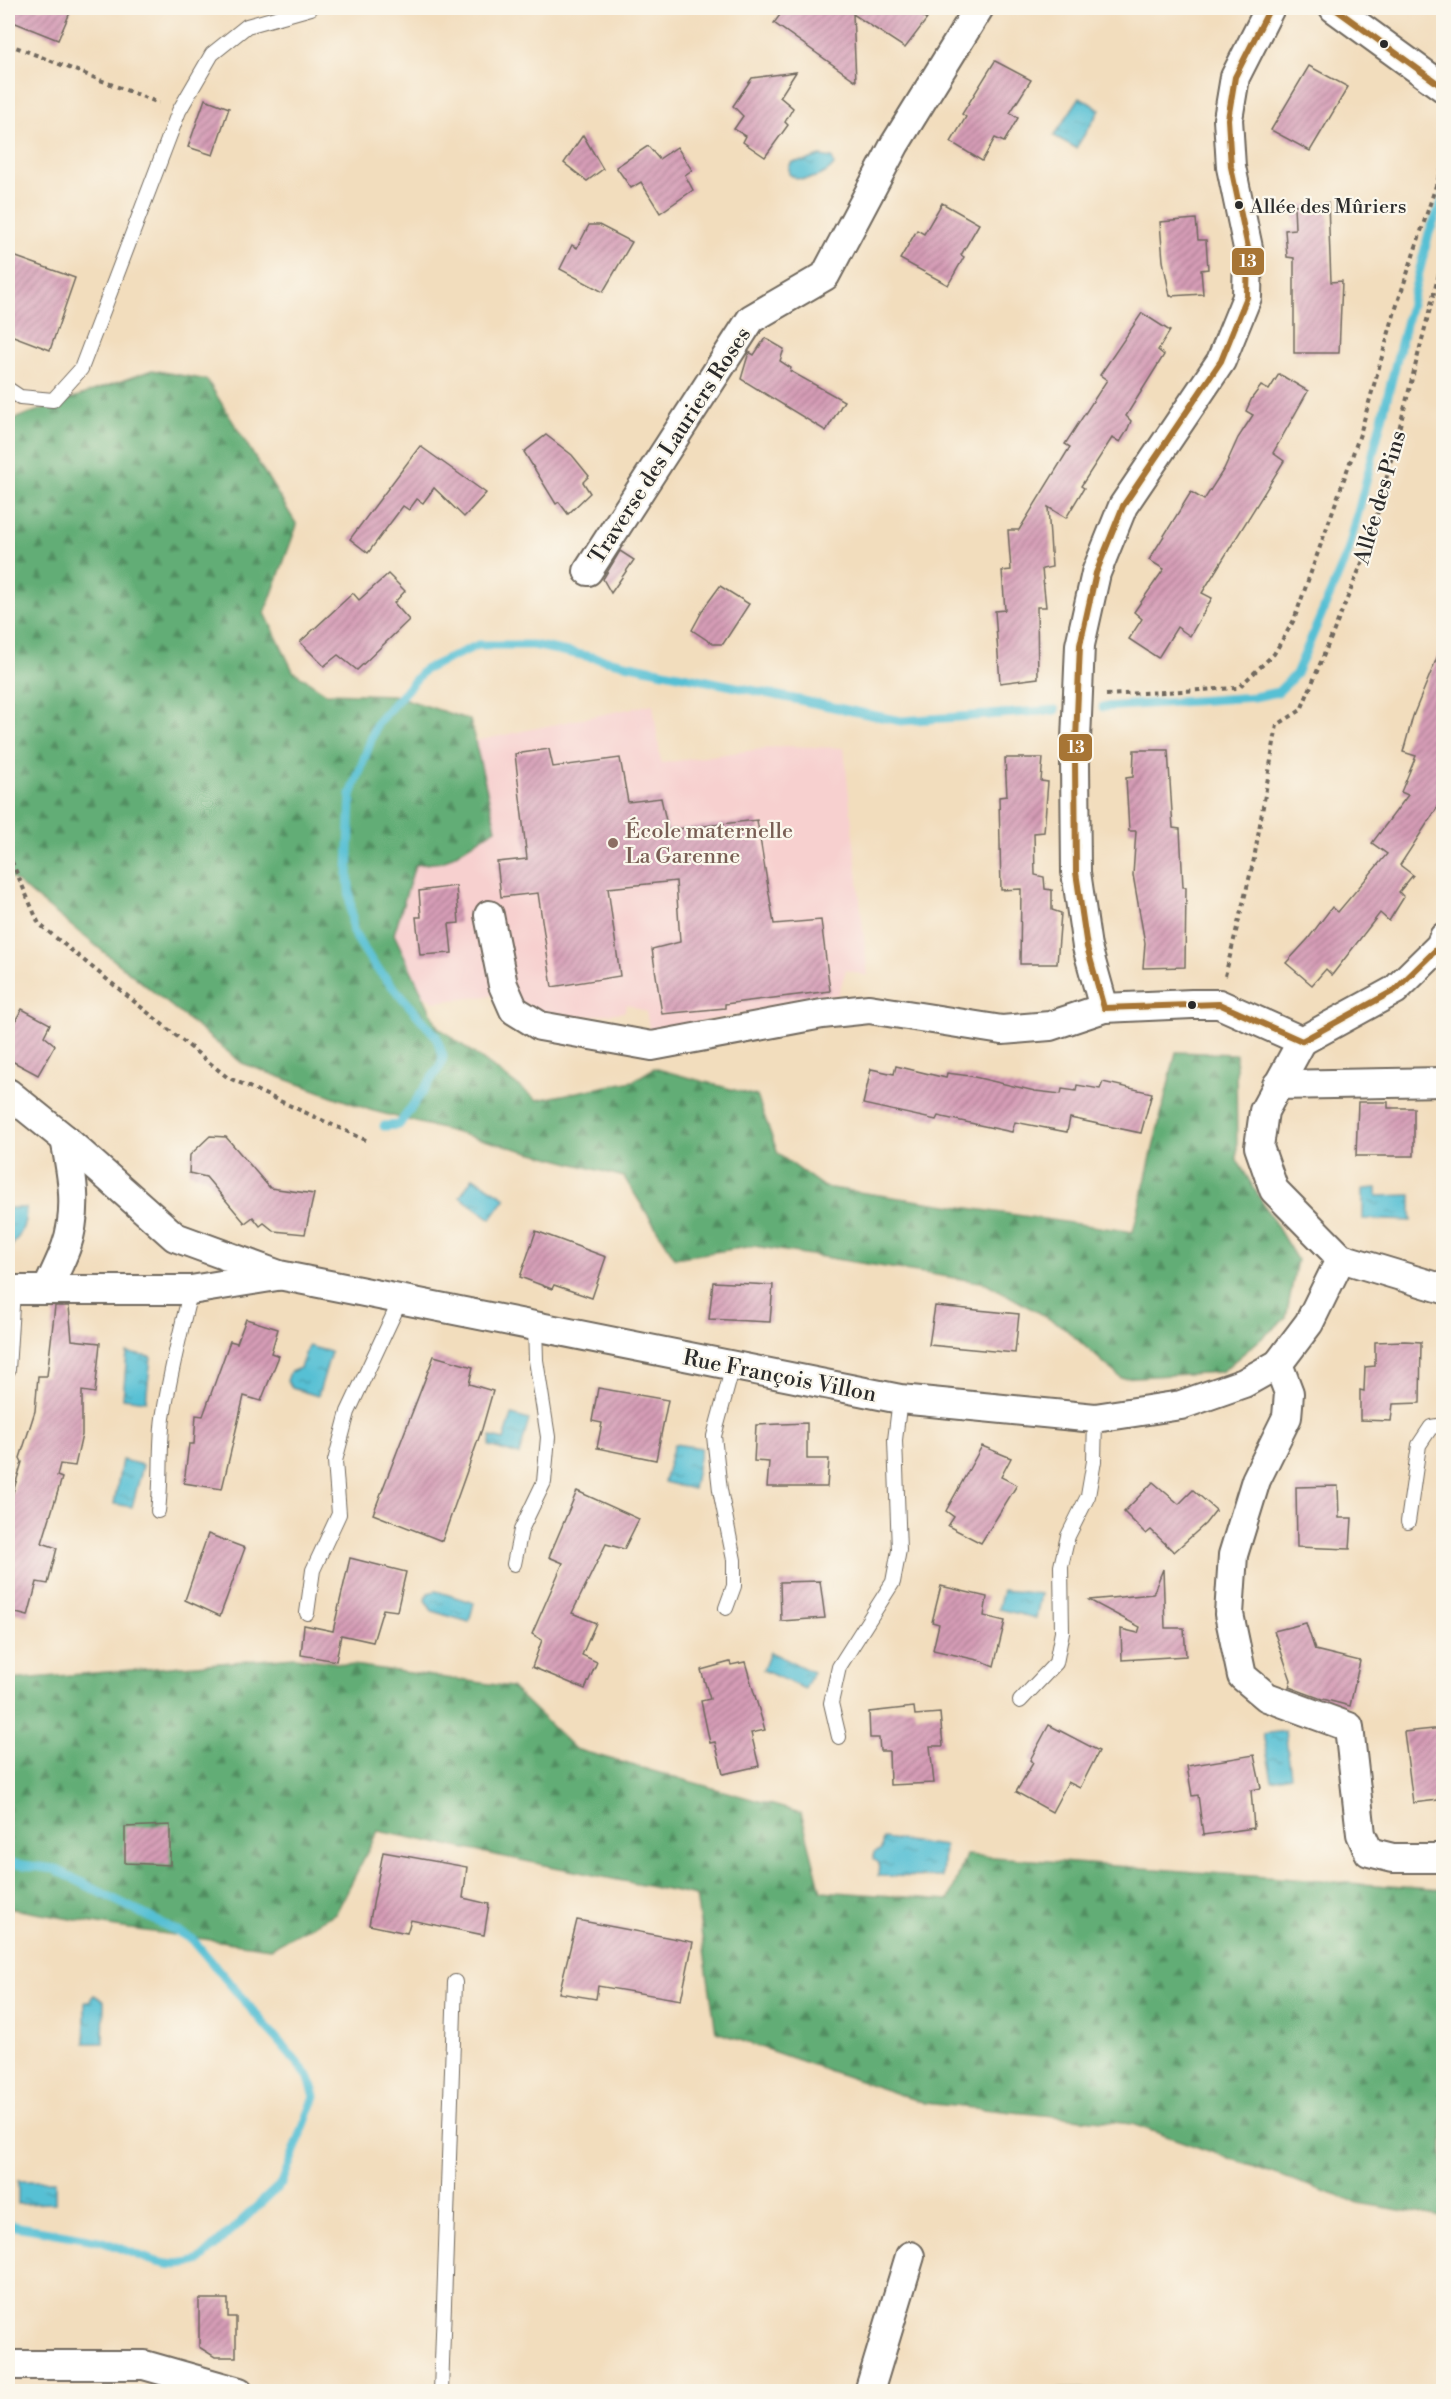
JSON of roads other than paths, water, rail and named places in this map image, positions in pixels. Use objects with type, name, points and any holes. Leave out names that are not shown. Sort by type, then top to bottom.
[{"type":"street","name":"Traverse des Lauriers Roses","points":[[588,571],[751,319],[825,276],[895,144],[979,8]]},
{"type":"street","points":[[1104,1008],[1087,947],[1076,872],[1075,763],[1080,645],[1096,573],[1123,506],[1221,361],[1247,297],[1248,248],[1231,167],[1228,119],[1235,77],[1270,8]]},
{"type":"street","points":[[1335,8],[1443,88]]},
{"type":"street","points":[[489,915],[503,985],[514,1010],[540,1026],[652,1046],[822,1014],[869,1009],[1002,1030],[1050,1026],[1104,1008],[1219,1004],[1302,1041]]},
{"type":"street","points":[[1443,937],[1440,946],[1395,990],[1302,1041],[1276,1085],[1264,1111],[1259,1147],[1274,1190],[1341,1258],[1443,1289]]},
{"type":"street","points":[[1276,1085],[1443,1082]]},
{"type":"street","name":"Rue François Villon","points":[[8,1093],[65,1139],[176,1237],[279,1275],[400,1301],[536,1325],[900,1399],[1095,1418],[1180,1405],[1244,1383],[1278,1364]]},
{"type":"street","points":[[47,1290],[67,1245],[74,1208],[72,1174],[65,1139]]},
{"type":"street","points":[[1341,1258],[1309,1323],[1278,1364],[1289,1392],[1287,1417],[1256,1480],[1233,1555],[1229,1614],[1242,1676],[1266,1697],[1349,1727],[1361,1833],[1369,1852],[1393,1858],[1443,1858]]},
{"type":"street","name":"Rue François Villon","points":[[10,1290],[191,1290],[279,1275]]},
{"type":"street","points":[[869,2391],[910,2256]]},
{"type":"street","points":[[8,2365],[144,2365],[239,2391]]},
{"type":"lane","points":[[8,389],[20,397],[53,400],[81,369],[179,111],[212,54],[247,26],[311,8]]},
{"type":"lane","points":[[8,1370],[10,1290]]},
{"type":"lane","points":[[158,1511],[163,1420],[178,1340],[191,1290]]},
{"type":"lane","points":[[307,1613],[313,1570],[339,1514],[335,1461],[348,1412],[400,1301]]},
{"type":"lane","points":[[514,1564],[521,1530],[544,1482],[548,1437],[536,1360],[536,1325]]},
{"type":"lane","points":[[726,1608],[734,1586],[734,1560],[720,1490],[714,1436],[733,1366]]},
{"type":"lane","points":[[838,1737],[831,1703],[839,1667],[893,1582],[899,1550],[895,1440],[900,1399]]},
{"type":"lane","points":[[1020,1701],[1056,1663],[1062,1632],[1061,1566],[1068,1536],[1088,1496],[1094,1461],[1095,1418]]},
{"type":"lane","points":[[1408,1522],[1419,1445],[1431,1426],[1443,1425]]},
{"type":"lane","points":[[441,2391],[455,1982]]},
{"type":"water","points":[[1080,97],[1100,110],[1076,148],[1054,136]]},
{"type":"water","points":[[820,156],[832,158],[834,165],[825,173],[806,179],[789,174],[792,162]]},
{"type":"water","points":[[473,1177],[506,1198],[491,1219],[460,1197]]},
{"type":"water","points":[[1377,1188],[1377,1196],[1411,1195],[1411,1221],[1363,1219],[1363,1189]]},
{"type":"water","points":[[8,1208],[26,1208],[22,1231],[8,1250]]},
{"type":"water","points":[[308,1346],[331,1352],[318,1396],[292,1388],[287,1381],[290,1372],[300,1368]]},
{"type":"water","points":[[127,1353],[151,1357],[146,1401],[123,1398]]},
{"type":"water","points":[[512,1415],[529,1420],[519,1455],[489,1446],[491,1437],[504,1440]]},
{"type":"water","points":[[674,1444],[701,1448],[693,1489],[664,1482]]},
{"type":"water","points":[[122,1460],[143,1465],[132,1507],[114,1504]]},
{"type":"water","points":[[1003,1590],[1041,1594],[1036,1618],[998,1609]]},
{"type":"water","points":[[436,1591],[474,1603],[469,1622],[432,1611],[425,1600],[428,1593]]},
{"type":"water","points":[[770,1652],[813,1672],[805,1689],[763,1670]]},
{"type":"water","points":[[1285,1731],[1291,1776],[1272,1780],[1263,1734]]},
{"type":"water","points":[[883,1838],[944,1846],[942,1877],[878,1876],[879,1863],[873,1859],[874,1852],[881,1850]]},
{"type":"water","points":[[94,1995],[104,2001],[103,2043],[85,2043],[85,2001],[89,2001]]},
{"type":"water","points":[[18,2181],[55,2181],[55,2203],[18,2204]]},
{"type":"waterway","points":[[1103,707],[1254,697],[1278,692],[1296,674],[1348,552],[1429,233],[1444,197]]},
{"type":"waterway","points":[[384,1126],[399,1125],[441,1065],[443,1056],[436,1036],[374,965],[353,932],[348,876],[351,795],[377,723],[424,670],[478,645],[533,645],[901,721],[1055,710]]},
{"type":"waterway","points":[[8,1863],[55,1869],[192,1939],[308,2076],[315,2096],[282,2183],[200,2260],[186,2264],[161,2263],[99,2241],[8,2225]]},
{"type":"place","name":"Allée des Mûriers","points":[[1239,205]]},
{"type":"place","name":"École maternelle La Garenne","points":[[613,843]]}]
